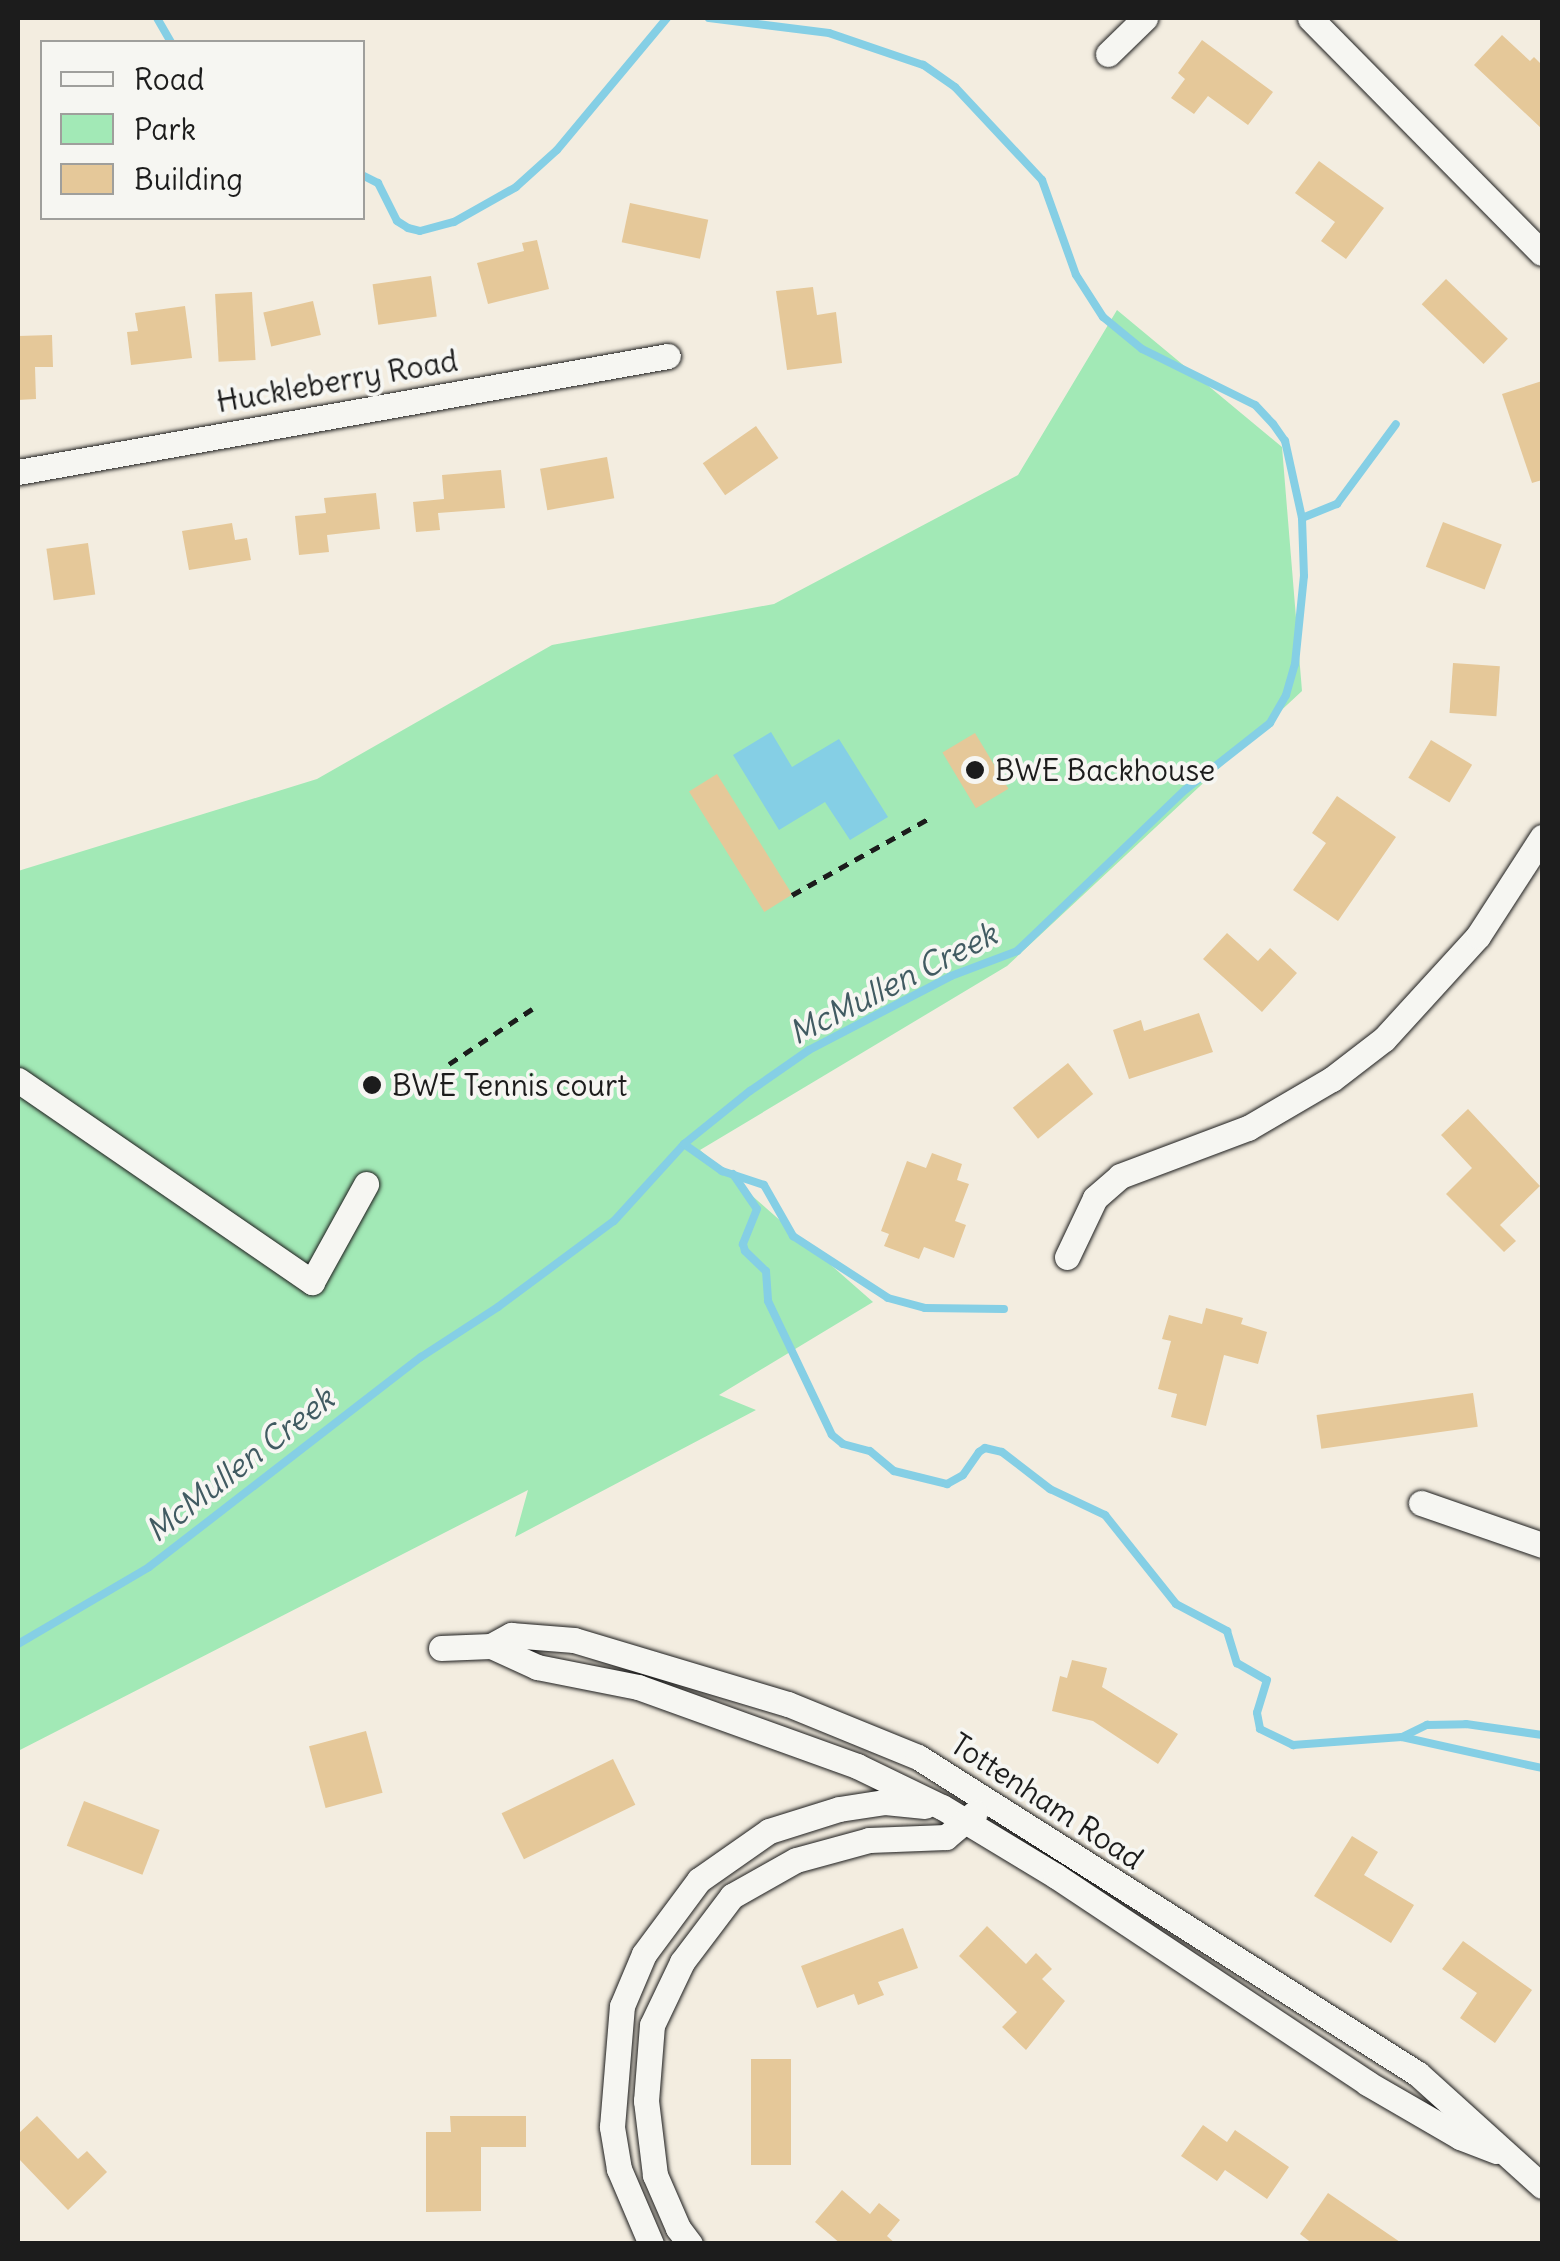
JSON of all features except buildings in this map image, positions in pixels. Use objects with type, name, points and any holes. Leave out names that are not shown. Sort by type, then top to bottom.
[{"type":"street","points":[[1108,54],[1145,18]]},
{"type":"street","points":[[1310,18],[1542,253]]},
{"type":"street","name":"Huckleberry Road","points":[[18,472],[668,356]]},
{"type":"street","points":[[1066,1257],[1095,1198],[1120,1176],[1248,1128],[1332,1079],[1384,1039],[1478,936],[1542,837]]},
{"type":"street","points":[[18,1080],[312,1282],[366,1184]]},
{"type":"street","points":[[1421,1502],[1542,1545]]},
{"type":"street","name":"Tottenham Road","points":[[491,1646],[510,1634],[592,1645],[788,1704],[918,1756],[1418,2074],[1542,2186]]},
{"type":"street","name":"Tottenham Road","points":[[441,1648],[491,1646],[537,1667],[638,1687],[857,1766],[968,1823],[1367,2083],[1460,2138],[1510,2156]]},
{"type":"street","points":[[652,2244],[624,2185],[612,2127],[622,2006],[644,1954],[699,1880],[769,1831],[839,1809],[885,1802],[942,1807],[976,1792]]},
{"type":"street","points":[[690,2244],[678,2228],[656,2175],[646,2101],[652,2025],[682,1962],[732,1896],[796,1860],[869,1840],[946,1837],[968,1823],[976,1792]]},
{"type":"path","points":[[792,895],[928,819]]},
{"type":"path","points":[[449,1064],[532,1008]]},
{"type":"green space","points":[[1117,310],[1282,447],[1302,691],[1007,966],[700,1150],[873,1302],[719,1395],[756,1410],[515,1537],[528,1490],[18,1751],[18,871],[317,779],[552,645],[774,604],[1018,475]]},
{"type":"water","points":[[771,732],[792,767],[839,739],[888,817],[850,840],[825,802],[779,830],[733,755]]},
{"type":"waterway","points":[[157,18],[170,40]]},
{"type":"waterway","points":[[365,176],[378,183],[397,221],[408,228],[420,231],[454,222],[516,187],[557,150],[667,18]]},
{"type":"waterway","name":"McMullen Creek","points":[[18,1644],[149,1567],[421,1357],[498,1307],[614,1221],[684,1144],[809,1050],[951,976],[1017,951],[1185,790],[1270,723],[1286,695],[1295,664],[1304,576],[1302,518],[1285,441],[1273,424],[1255,405],[1142,349],[1103,317],[1076,275],[1042,180],[955,87],[923,65],[829,33],[709,18]]},
{"type":"waterway","points":[[1302,518],[1337,504],[1396,424]]},
{"type":"waterway","points":[[684,1144],[722,1171],[764,1185],[793,1236],[888,1298],[925,1308],[1004,1309]]},
{"type":"waterway","points":[[733,1174],[757,1209],[743,1244],[745,1251],[766,1271],[768,1301],[832,1435],[843,1444],[870,1451],[894,1471],[947,1484],[963,1475],[985,1448],[1002,1452],[1050,1489],[1105,1515],[1176,1604],[1227,1631],[1237,1663],[1267,1680],[1257,1713],[1260,1729],[1293,1745],[1402,1737],[1542,1768]]},
{"type":"waterway","points":[[1402,1737],[1427,1725],[1466,1724],[1542,1735]]},
{"type":"place","name":"BWE Backhouse","points":[[975,770]]},
{"type":"place","name":"BWE Tennis court","points":[[372,1085]]}]
